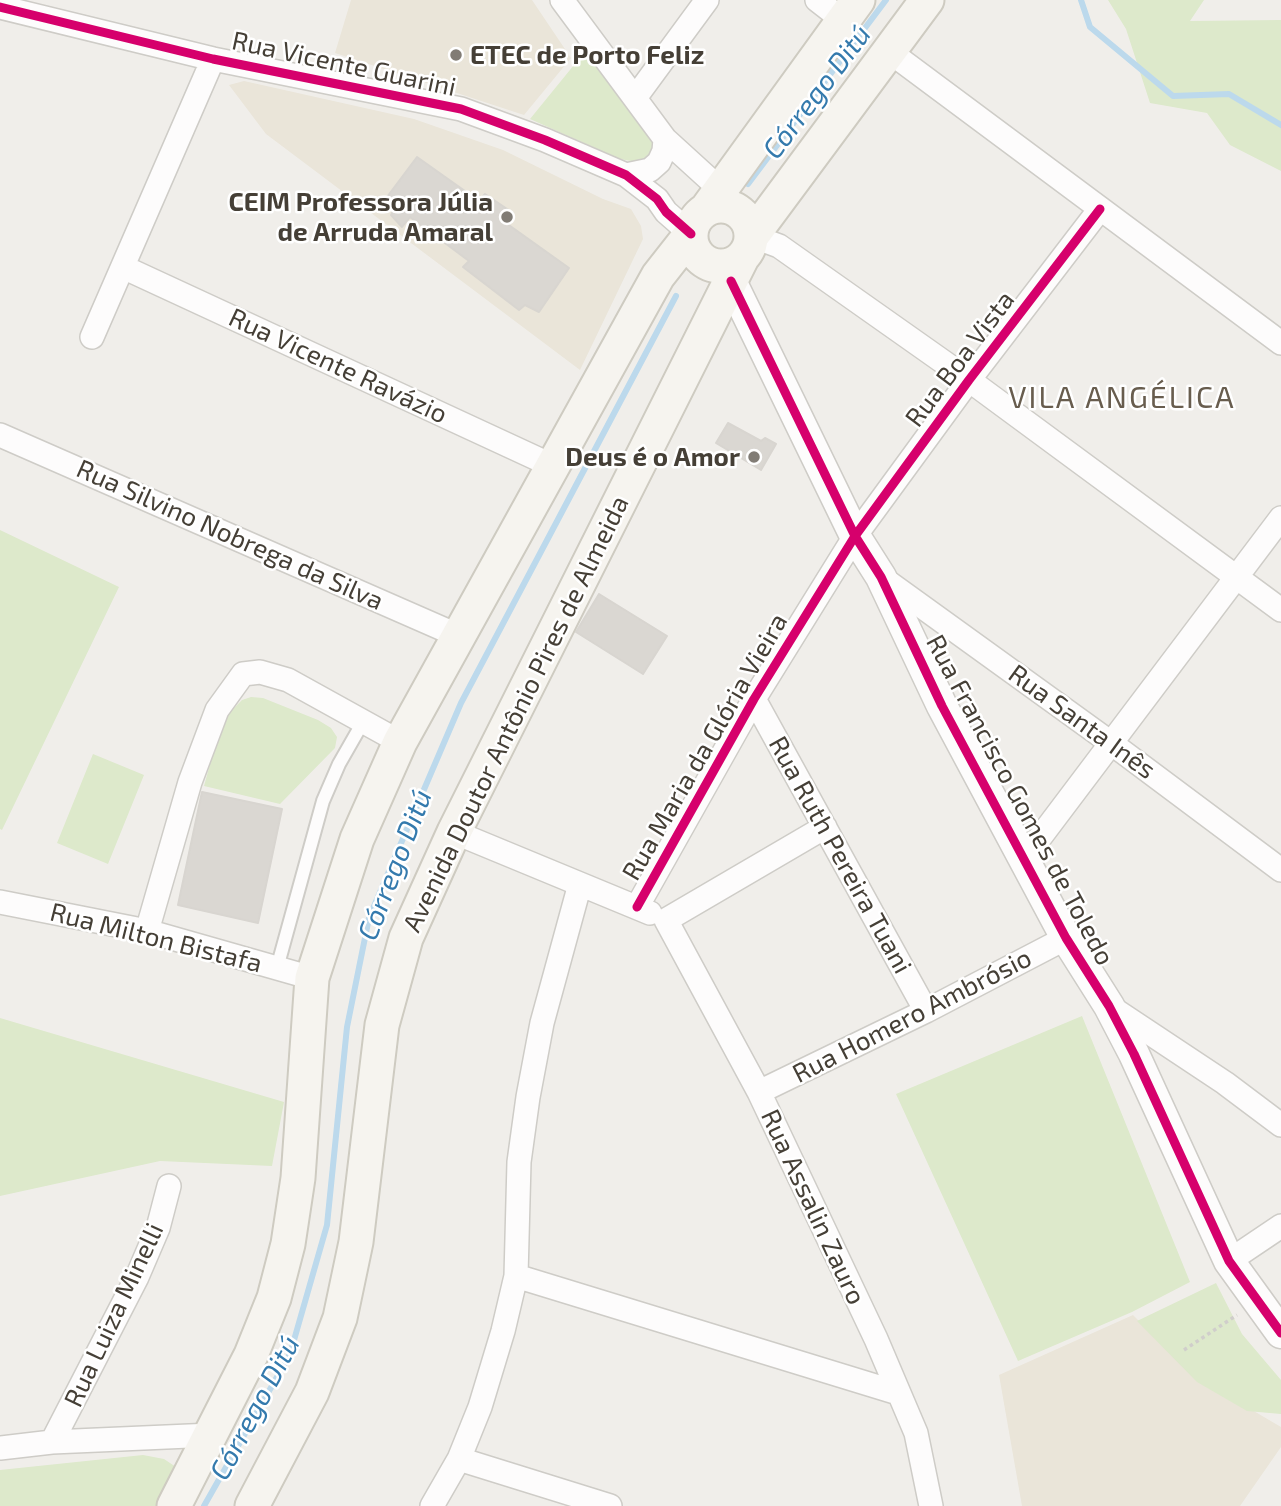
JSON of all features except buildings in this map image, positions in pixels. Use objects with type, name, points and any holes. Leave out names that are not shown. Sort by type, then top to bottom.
[{"type":"main road","name":"Avenida Doutor Antônio Pires de Almeida","points":[[252,1506],[312,1392],[340,1318],[356,1242],[382,1025],[406,938],[454,832],[742,259],[927,0]]},
{"type":"main road","points":[[174,1506],[251,1355],[274,1298],[288,1244],[298,1178],[312,978],[357,839],[400,742],[657,276],[851,10]]},
{"type":"main road","points":[[718,206],[728,206],[737,210],[750,226],[742,259],[728,265],[708,263],[694,250],[706,212],[718,206]]},
{"type":"street","points":[[562,0],[665,138],[706,212]]},
{"type":"street","points":[[635,98],[707,0]]},
{"type":"street","points":[[817,0],[851,10]]},
{"type":"street","name":"Rua Vicente Guarini","points":[[2,5],[213,59],[461,109],[545,140],[626,175],[657,199],[666,212],[706,212]]},
{"type":"street","points":[[890,52],[1281,344]]},
{"type":"street","points":[[92,337],[213,59]]},
{"type":"street","points":[[626,175],[650,170],[659,162],[664,151],[665,138]]},
{"type":"street","name":"Rua Boa Vista","points":[[855,536],[1100,209]]},
{"type":"street","points":[[742,259],[779,246],[970,380],[1281,610]]},
{"type":"street","name":"Rua Francisco Gomes de Toledo","points":[[742,259],[855,536],[881,577],[942,706],[1023,860],[1066,939],[1109,1006],[1134,1054],[1229,1261],[1281,1333]]},
{"type":"street","name":"Rua Vicente Ravázio","points":[[123,267],[553,466]]},
{"type":"street","name":"Rua Silvino Nobrega da Silva","points":[[0,435],[459,636]]},
{"type":"street","points":[[1023,860],[1281,518]]},
{"type":"street","name":"Rua Maria da Glória Vieira","points":[[637,907],[754,699],[855,536]]},
{"type":"street","name":"Rua Santa Inês","points":[[881,577],[1281,870]]},
{"type":"street","points":[[147,931],[195,770],[217,710],[243,674],[261,672],[288,680],[400,742]]},
{"type":"street","name":"Rua Ruth Pereira Tuani","points":[[754,699],[926,1011]]},
{"type":"street","points":[[454,832],[666,920],[825,827]]},
{"type":"street","points":[[432,1506],[459,1459],[480,1407],[503,1331],[516,1276],[519,1161],[527,1097],[542,1023],[580,884]]},
{"type":"street","name":"Rua Milton Bistafa","points":[[0,902],[147,931],[312,978]]},
{"type":"street","name":"Rua Assalin Zauro","points":[[666,920],[759,1092],[876,1339],[916,1433],[930,1506]]},
{"type":"street","name":"Rua Homero Ambrósio","points":[[759,1092],[1066,939]]},
{"type":"street","points":[[1109,1006],[1225,1083],[1281,1125]]},
{"type":"street","name":"Rua Luiza Minelli","points":[[52,1442],[137,1277],[158,1228],[169,1186]]},
{"type":"street","points":[[1229,1261],[1281,1226]]},
{"type":"street","points":[[516,1276],[898,1393]]},
{"type":"street","points":[[0,1448],[52,1442],[212,1435]]},
{"type":"street","points":[[459,1459],[610,1506]]},
{"type":"lane","points":[[277,968],[323,801],[339,764],[363,722]]},
{"type":"path","points":[[1184,1350],[1237,1317]]},
{"type":"shaded area","name":"ETEC de Porto Feliz","points":[[351,0],[532,0],[571,58],[524,115],[335,53]]},
{"type":"shaded area","name":"CEIM Professora Júlia de Arruda Amaral","points":[[244,81],[414,119],[503,150],[603,199],[631,209],[641,226],[643,239],[580,370],[266,134],[229,85]]},
{"type":"shaded area","points":[[1133,1315],[1194,1376],[1281,1427],[1281,1447],[1240,1506],[1022,1506],[999,1375]]},
{"type":"green space","points":[[1108,0],[1204,0],[1190,21],[1281,20],[1281,171],[1230,145],[1207,113],[1150,103],[1126,29]]},
{"type":"green space","points":[[587,49],[653,138],[654,154],[642,163],[620,159],[530,119]]},
{"type":"green space","points":[[0,530],[119,587],[2,830],[0,829]]},
{"type":"green space","points":[[251,697],[263,698],[318,720],[331,728],[337,737],[335,748],[280,804],[204,786],[222,725],[242,700]]},
{"type":"green space","points":[[93,754],[144,775],[108,864],[57,843]]},
{"type":"green space","points":[[1082,1016],[1190,1282],[1132,1312],[1018,1361],[896,1094]]},
{"type":"green space","points":[[0,1018],[284,1102],[272,1166],[160,1161],[0,1196]]},
{"type":"green space","points":[[1216,1283],[1242,1334],[1281,1380],[1281,1414],[1247,1411],[1197,1382],[1137,1321]]},
{"type":"green space","points":[[143,1455],[164,1459],[176,1467],[158,1506],[0,1506],[0,1470]]},
{"type":"waterway","name":"Córrego Ditú","points":[[748,184],[886,0]]},
{"type":"waterway","points":[[1081,0],[1090,27],[1173,96],[1229,94],[1281,125]]},
{"type":"waterway","name":"Córrego Ditú","points":[[204,1506],[290,1354],[327,1225],[347,1027],[369,918],[461,703],[676,296]]},
{"type":"cycle path","points":[[0,7],[213,59],[461,109],[545,140],[626,175],[657,199],[666,212],[691,234]]},
{"type":"cycle path","points":[[637,907],[754,699],[855,536],[969,380],[1100,209]]},
{"type":"cycle path","points":[[731,281],[855,536],[881,577],[942,706],[1066,938],[1109,1006],[1134,1054],[1229,1261],[1281,1333]]},
{"type":"place","name":"ETEC de Porto Feliz","points":[[456,55]]},
{"type":"place","name":"CEIM Professora Júlia de Arruda Amaral","points":[[507,217]]},
{"type":"place","name":"Deus é o Amor","points":[[754,457]]},
{"type":"district","name":"VILA ANGÉLICA","points":[[1122,398]]}]
